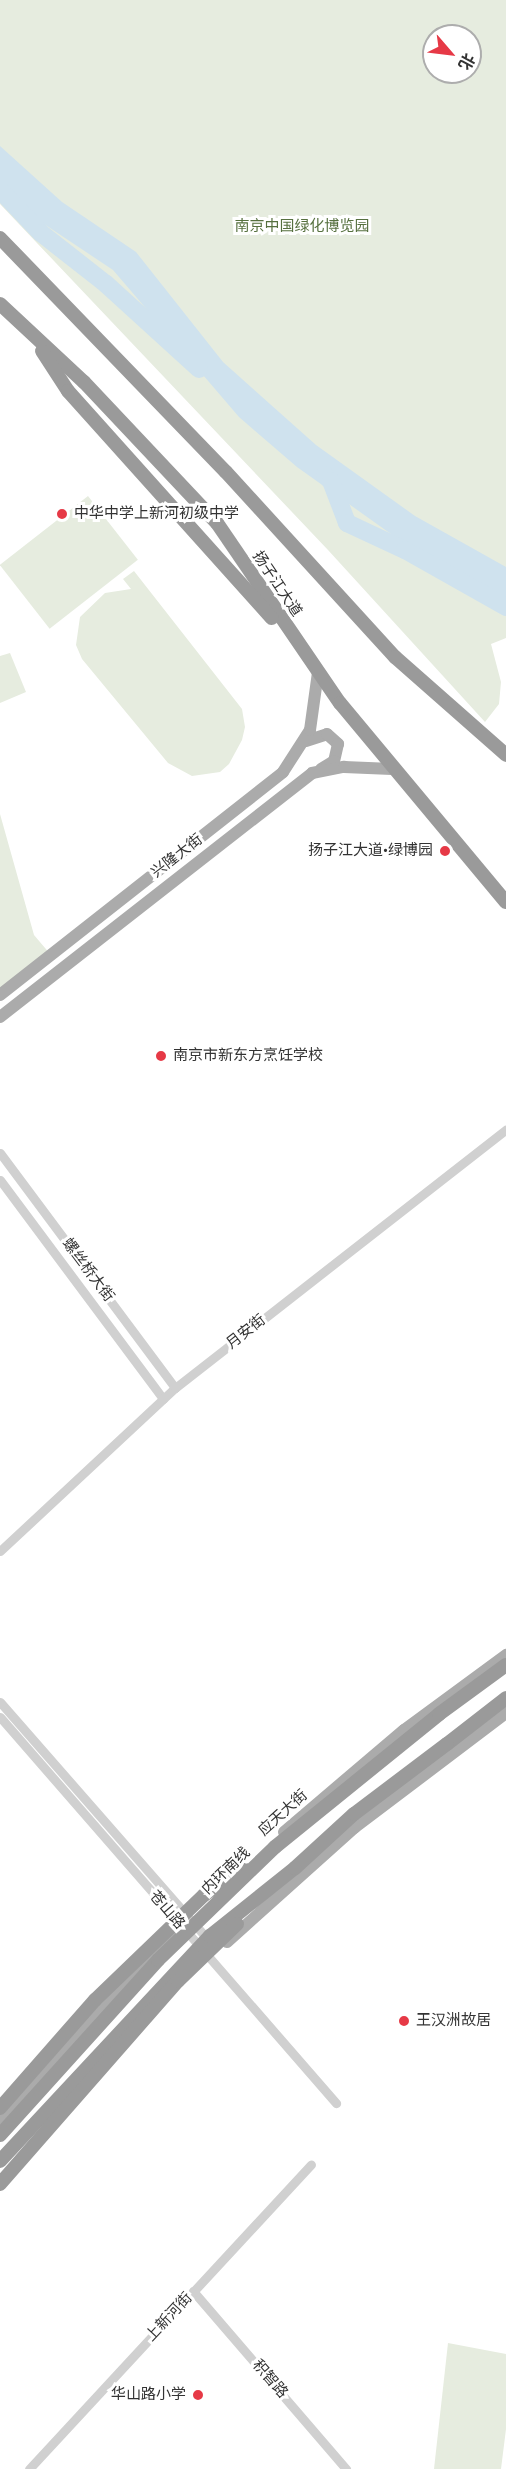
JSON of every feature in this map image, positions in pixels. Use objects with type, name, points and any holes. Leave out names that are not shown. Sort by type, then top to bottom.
[{"type":"highway","points":[[0,238],[226,472],[395,657],[506,755]]},
{"type":"highway","name":"扬子江大道","points":[[0,304],[32,337],[84,382],[217,523],[302,652],[392,769],[506,902]]},
{"type":"highway","points":[[32,337],[68,390],[302,652]]},
{"type":"highway","name":"内环南线","points":[[0,2135],[158,1960],[275,1847],[439,1714],[506,1665]]},
{"type":"highway","points":[[0,2184],[178,1981],[295,1868],[354,1814],[506,1698]]},
{"type":"highway","points":[[0,2108],[95,2000],[204,1895],[275,1847]]},
{"type":"highway","points":[[0,2161],[210,1936],[295,1868]]},
{"type":"main road","name":"兴隆大街","points":[[0,995],[283,772],[304,743],[310,730],[318,672]]},
{"type":"main road","points":[[304,743],[320,733],[327,734],[338,744],[334,761],[312,773]]},
{"type":"main road","name":"兴隆大街","points":[[0,1017],[312,773],[344,767],[392,769]]},
{"type":"main road","name":"应天大街","points":[[0,2120],[184,1922],[342,1780],[506,1655]]},
{"type":"main road","points":[[0,2174],[93,2071],[214,1955],[354,1828],[506,1713]]},
{"type":"street","name":"月安街","points":[[0,1551],[175,1388],[506,1129]]},
{"type":"street","name":"螺丝桥大街","points":[[0,1153],[175,1388]]},
{"type":"street","name":"螺丝桥大街","points":[[0,1180],[163,1399]]},
{"type":"street","name":"苍山路","points":[[0,1702],[184,1922]]},
{"type":"street","name":"苍山路","points":[[0,1717],[214,1955],[336,2103]]},
{"type":"street","name":"上新河街","points":[[28,2469],[311,2164]]},
{"type":"street","name":"积智路","points":[[193,2292],[346,2469]]},
{"type":"green space","name":"南京中国绿化博览园","points":[[0,0],[506,0],[506,638],[491,644],[501,682],[499,704],[485,722],[328,550],[0,204]]},
{"type":"green space","points":[[88,496],[138,560],[50,629],[0,565]]},
{"type":"green space","points":[[134,571],[242,709],[245,727],[242,740],[229,764],[220,772],[192,776],[168,763],[82,659],[76,645],[80,617],[105,593],[131,589],[123,579]]},
{"type":"green space","points":[[10,653],[26,692],[0,703],[0,656]]},
{"type":"green space","points":[[0,814],[34,935],[51,955],[0,995]]},
{"type":"green space","points":[[448,2343],[506,2354],[506,2429],[501,2469],[434,2469]]},
{"type":"water","points":[[0,146],[62,202],[136,252],[223,362],[316,445],[415,516],[506,567],[506,598],[438,565],[398,539],[297,467],[239,417],[113,270],[44,224],[0,187]]},
{"type":"waterway","points":[[0,190],[41,233],[106,284],[199,369]]},
{"type":"waterway","points":[[325,475],[331,481],[347,523],[405,550],[506,607]]},
{"type":"place","name":"中华中学上新河初级中学","points":[[62,514]]},
{"type":"place","name":"扬子江大道·绿博园","points":[[445,851]]},
{"type":"place","name":"南京市新东方烹饪学校","points":[[161,1056]]},
{"type":"place","name":"王汉洲故居","points":[[404,2021]]},
{"type":"place","name":"华山路小学","points":[[198,2395]]}]
